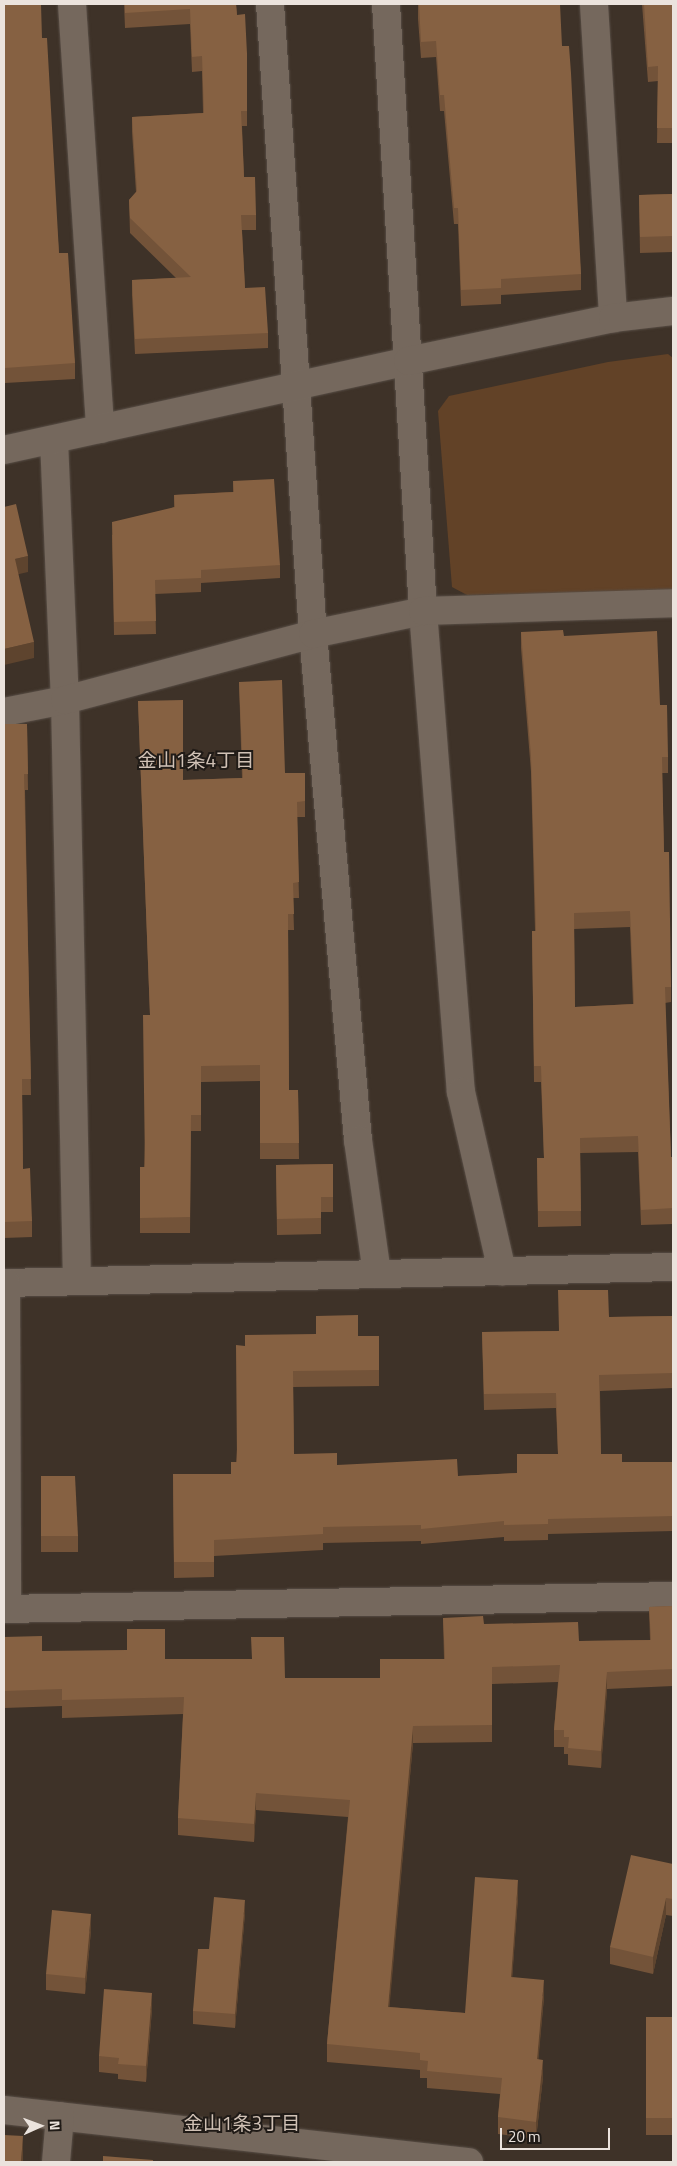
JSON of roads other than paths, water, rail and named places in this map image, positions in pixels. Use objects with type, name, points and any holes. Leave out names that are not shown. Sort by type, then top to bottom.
[{"type":"street","points":[[72,4],[100,429]]},
{"type":"street","points":[[270,4],[313,634],[358,1140],[377,1274]]},
{"type":"street","points":[[386,4],[423,611],[461,1092],[502,1271]]},
{"type":"street","points":[[594,4],[613,318]]},
{"type":"street","points":[[4,450],[295,385],[613,318],[673,311]]},
{"type":"street","points":[[54,440],[65,700],[77,1281]]},
{"type":"street","points":[[4,712],[65,700],[313,634],[423,611],[673,603]]},
{"type":"street","points":[[673,1266],[5,1283],[6,1609],[673,1596]]},
{"type":"street","points":[[4,2110],[60,2116],[291,2153],[469,2162]]},
{"type":"street","points":[[56,2162],[60,2116]]},
{"type":"district","name":"金山1条4丁目","points":[[196,760]]},
{"type":"district","name":"金山1条3丁目","points":[[242,2123]]}]
